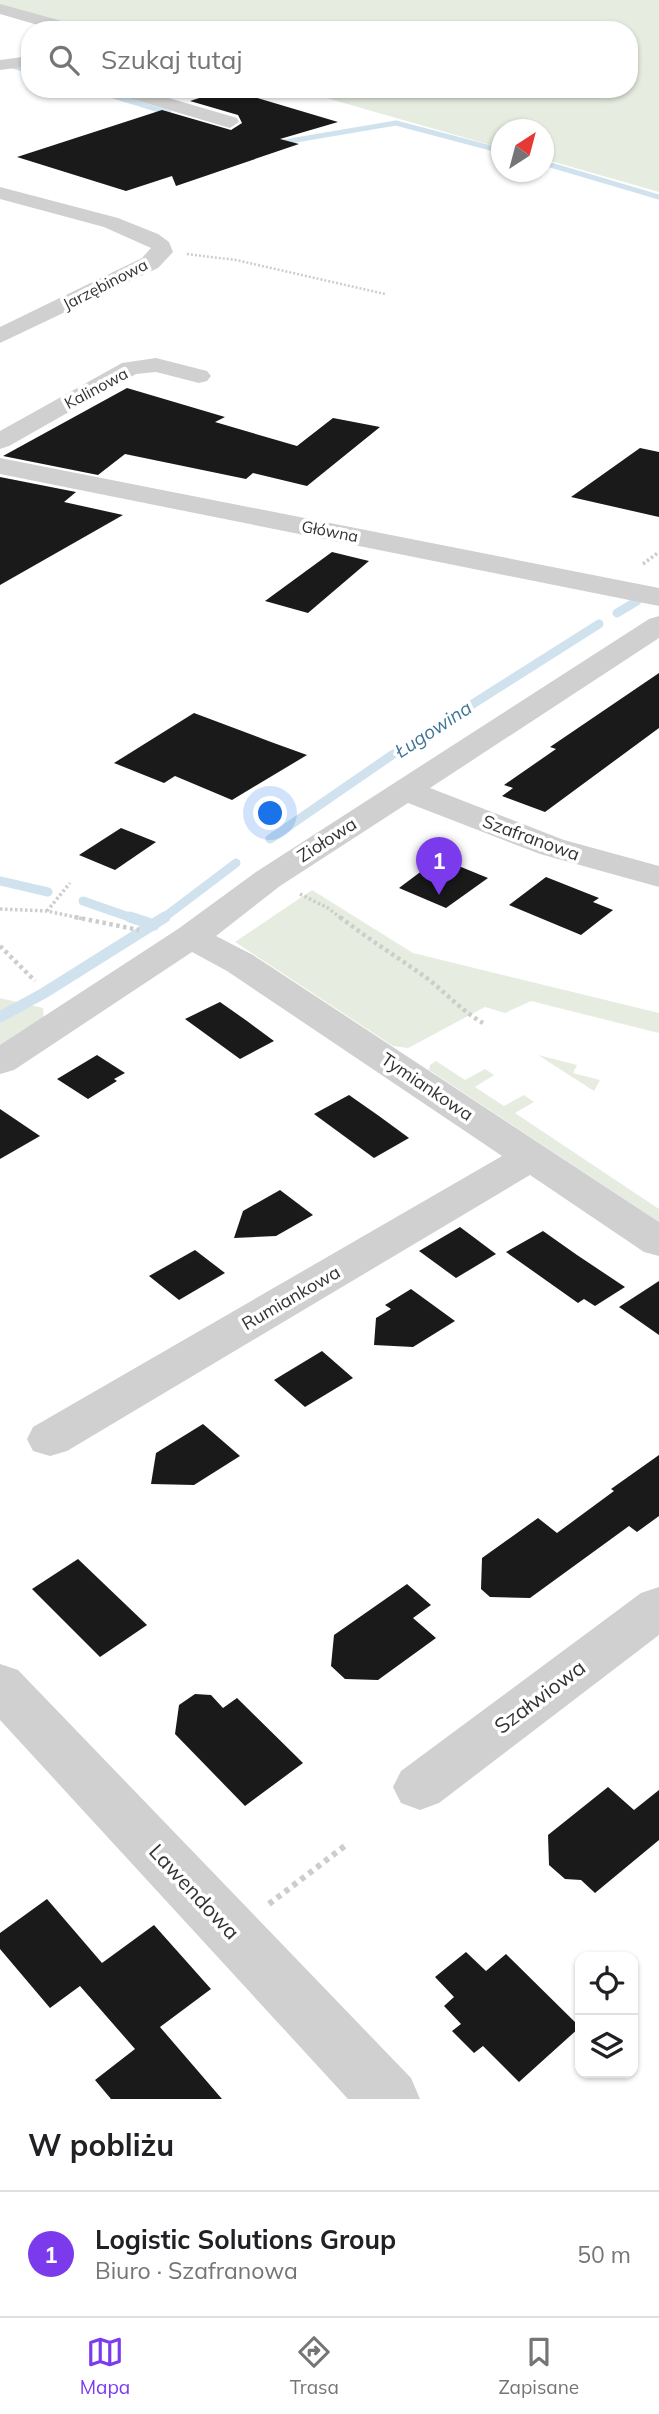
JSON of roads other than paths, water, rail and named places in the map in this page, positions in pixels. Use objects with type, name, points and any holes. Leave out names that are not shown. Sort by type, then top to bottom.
[{"type":"street","points":[[0,9],[42,21]]},
{"type":"street","points":[[0,65],[21,62]]},
{"type":"street","points":[[149,98],[230,122]]},
{"type":"street","name":"Jarzębinowa","points":[[0,193],[146,234],[162,246],[158,256],[139,269],[0,336]]},
{"type":"street","name":"Kalinowa","points":[[0,441],[130,368],[156,365],[199,376]]},
{"type":"street","name":"Główna","points":[[0,466],[659,597]]},
{"type":"street","name":"Ziołowa","points":[[0,1062],[191,937],[268,878],[659,625]]},
{"type":"street","name":"Szafranowa","points":[[405,790],[552,847],[659,877]]},
{"type":"street","name":"Tymiankowa","points":[[191,937],[240,963],[659,1242]]},
{"type":"street","name":"Rumiankowa","points":[[50,1439],[531,1157]]},
{"type":"street","name":"Szałwiowa","points":[[421,1787],[659,1607]]},
{"type":"street","name":"Lawendowa","points":[[0,1685],[389,2099]]},
{"type":"waterway","points":[[13,66],[21,68]]},
{"type":"waterway","points":[[120,98],[169,113]]},
{"type":"waterway","points":[[278,143],[396,123],[491,148]]},
{"type":"waterway","points":[[554,166],[659,197]]},
{"type":"waterway","name":"Ługowina","points":[[617,613],[637,601]]},
{"type":"waterway","name":"Ługowina","points":[[270,839],[392,755],[599,624]]},
{"type":"waterway","name":"Ługowina","points":[[163,918],[236,863]]},
{"type":"waterway","points":[[0,881],[48,892]]},
{"type":"waterway","points":[[83,901],[135,919]]},
{"type":"waterway","points":[[130,917],[153,925]]},
{"type":"waterway","name":"Ługowina","points":[[153,925],[163,918]]},
{"type":"waterway","name":"Ługowina","points":[[0,1017],[44,993],[153,925]]},
{"type":"place","name":"Logistic Solutions Group","points":[[439,895]]}]
